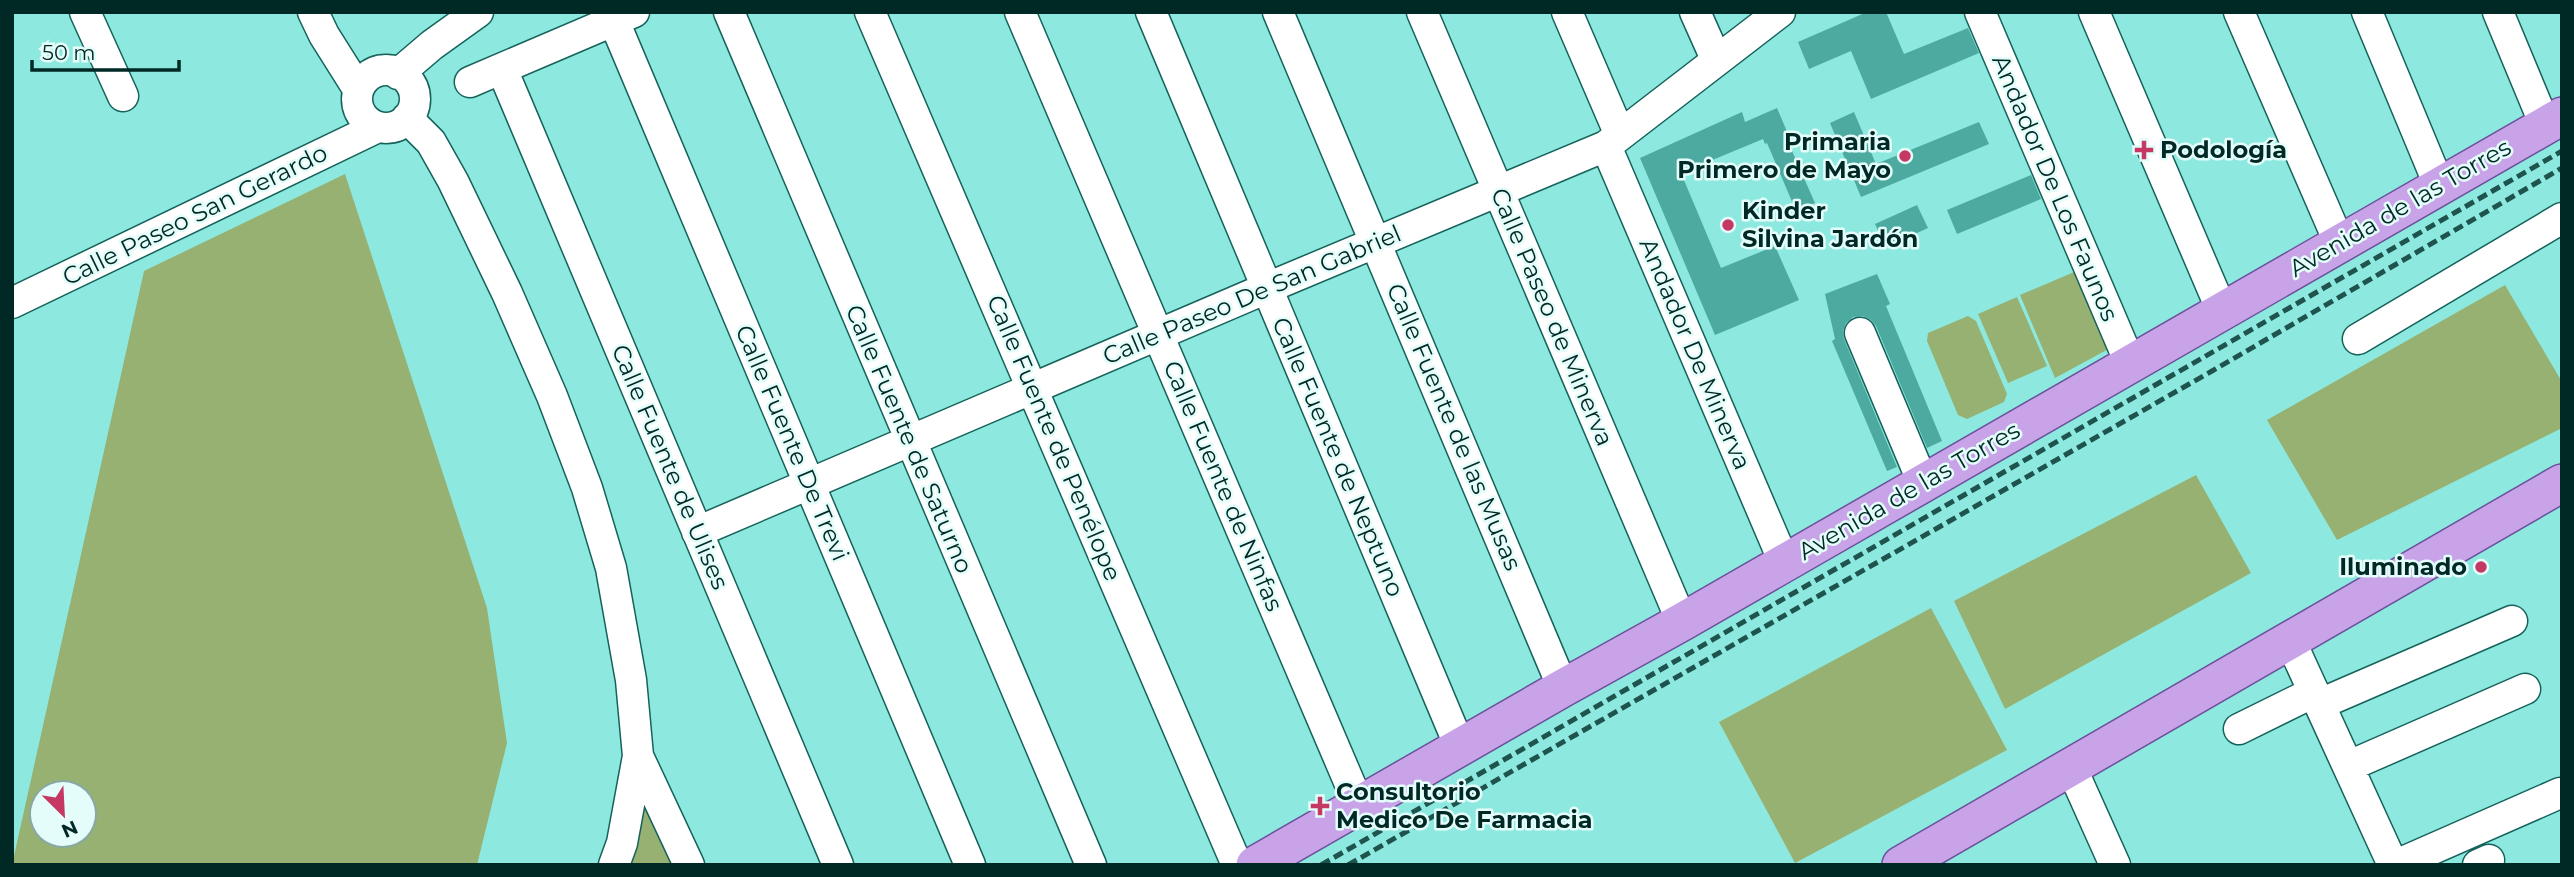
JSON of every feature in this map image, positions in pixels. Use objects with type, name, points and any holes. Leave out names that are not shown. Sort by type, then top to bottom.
[{"type":"main road","name":"Avenida de las Torres","points":[[1255,865],[2553,120]]},
{"type":"main road","points":[[1901,865],[2562,483]]},
{"type":"street","points":[[85,12],[123,96]]},
{"type":"street","points":[[313,12],[358,89],[358,109],[363,117],[378,127],[398,125],[407,118],[412,109],[413,90],[409,82],[398,74],[381,71],[371,74],[358,89]]},
{"type":"street","points":[[398,74],[478,12]]},
{"type":"street","name":"Calle Fuente de Saturno","points":[[729,12],[1091,865]]},
{"type":"street","name":"Calle Fuente de Penélope","points":[[870,12],[1237,865]]},
{"type":"street","name":"Calle Fuente de Ninfas","points":[[1020,12],[1359,805]]},
{"type":"street","name":"Calle Fuente de Neptuno","points":[[1150,12],[1460,747]]},
{"type":"street","name":"Calle Fuente de las Musas","points":[[1278,12],[1563,688]]},
{"type":"street","name":"Calle Paseo de Minerva","points":[[1422,12],[1682,622]]},
{"type":"street","name":"Andador De Minerva","points":[[1567,12],[1613,141],[1784,562]]},
{"type":"street","points":[[1695,12],[1716,59]]},
{"type":"street","name":"Calle Paseo De San Gabriel","points":[[697,532],[1158,334],[1499,192],[1613,141],[1780,12]]},
{"type":"street","name":"Andador De Los Faunos","points":[[1980,12],[2130,363]]},
{"type":"street","points":[[2094,12],[2222,311]]},
{"type":"street","points":[[2239,12],[2339,242]]},
{"type":"street","points":[[2367,12],[2439,185]]},
{"type":"street","points":[[2498,12],[2553,120]]},
{"type":"street","points":[[470,82],[624,17]]},
{"type":"street","name":"Calle Fuente De Trevi","points":[[624,17],[809,484],[970,865]]},
{"type":"street","name":"Calle Fuente de Ulises","points":[[502,69],[838,865]]},
{"type":"street","points":[[407,118],[431,142],[453,181],[507,293],[552,396],[587,488],[611,568],[631,680],[638,756],[622,843],[614,865]]},
{"type":"street","name":"Calle Paseo San Gerardo","points":[[12,303],[378,127]]},
{"type":"street","points":[[2358,339],[2562,218]]},
{"type":"street","points":[[1860,333],[1923,483]]},
{"type":"street","points":[[2239,729],[2512,621]]},
{"type":"street","points":[[2290,640],[2394,865],[2560,793]]},
{"type":"street","points":[[2349,766],[2525,689]]},
{"type":"street","points":[[638,756],[689,865]]},
{"type":"street","points":[[2071,767],[2115,865]]},
{"type":"green space","points":[[345,174],[487,608],[507,743],[477,865],[12,865],[28,793],[28,849],[98,849],[98,779],[31,779],[144,271]]},
{"type":"green space","points":[[2081,269],[2114,346],[2055,378],[2020,295]]},
{"type":"green space","points":[[2505,285],[2562,382],[2562,428],[2337,540],[2267,420]]},
{"type":"green space","points":[[2017,297],[2047,366],[2008,383],[1978,314]]},
{"type":"green space","points":[[1968,316],[1976,321],[2007,394],[2004,402],[1967,419],[1958,415],[1927,341],[1928,333]]},
{"type":"green space","points":[[2196,475],[2251,573],[2005,709],[1954,601]]},
{"type":"green space","points":[[1931,608],[2007,750],[1795,863],[1719,722]]},
{"type":"green space","points":[[645,805],[673,865],[622,865]]},
{"type":"building","points":[[1867,12],[1886,12],[1904,54],[1968,28],[1979,53],[1871,99],[1851,51],[1809,69],[1798,42]]},
{"type":"building","points":[[1777,108],[1788,134],[1785,135],[1815,203],[1796,211],[1763,139],[1681,173],[1721,268],[1775,246],[1799,300],[1715,335],[1640,158],[1742,112],[1745,122]]},
{"type":"building","points":[[1854,112],[1876,164],[1979,122],[1989,144],[1861,197],[1830,123]]},
{"type":"building","points":[[2031,175],[2041,199],[1957,234],[1947,210]]},
{"type":"building","points":[[1917,205],[1928,228],[1886,247],[1875,224]]},
{"type":"building","points":[[1877,274],[1890,304],[1886,306],[1942,441],[1927,448],[1876,326],[1863,316],[1853,317],[1846,323],[1844,339],[1897,467],[1887,471],[1832,341],[1835,339],[1825,294]]},
{"type":"railway","points":[[1321,865],[2562,151]]},
{"type":"railway","points":[[1348,865],[2562,168]]},
{"type":"place","name":"Podología","points":[[2144,150]]},
{"type":"place","name":"Primaria Primero de Mayo","points":[[1905,156]]},
{"type":"place","name":"Kinder Silvina Jardón","points":[[1728,225]]},
{"type":"place","name":"Iluminado","points":[[2481,567]]},
{"type":"place","name":"Consultorio Medico De Farmacia","points":[[1320,806]]}]
